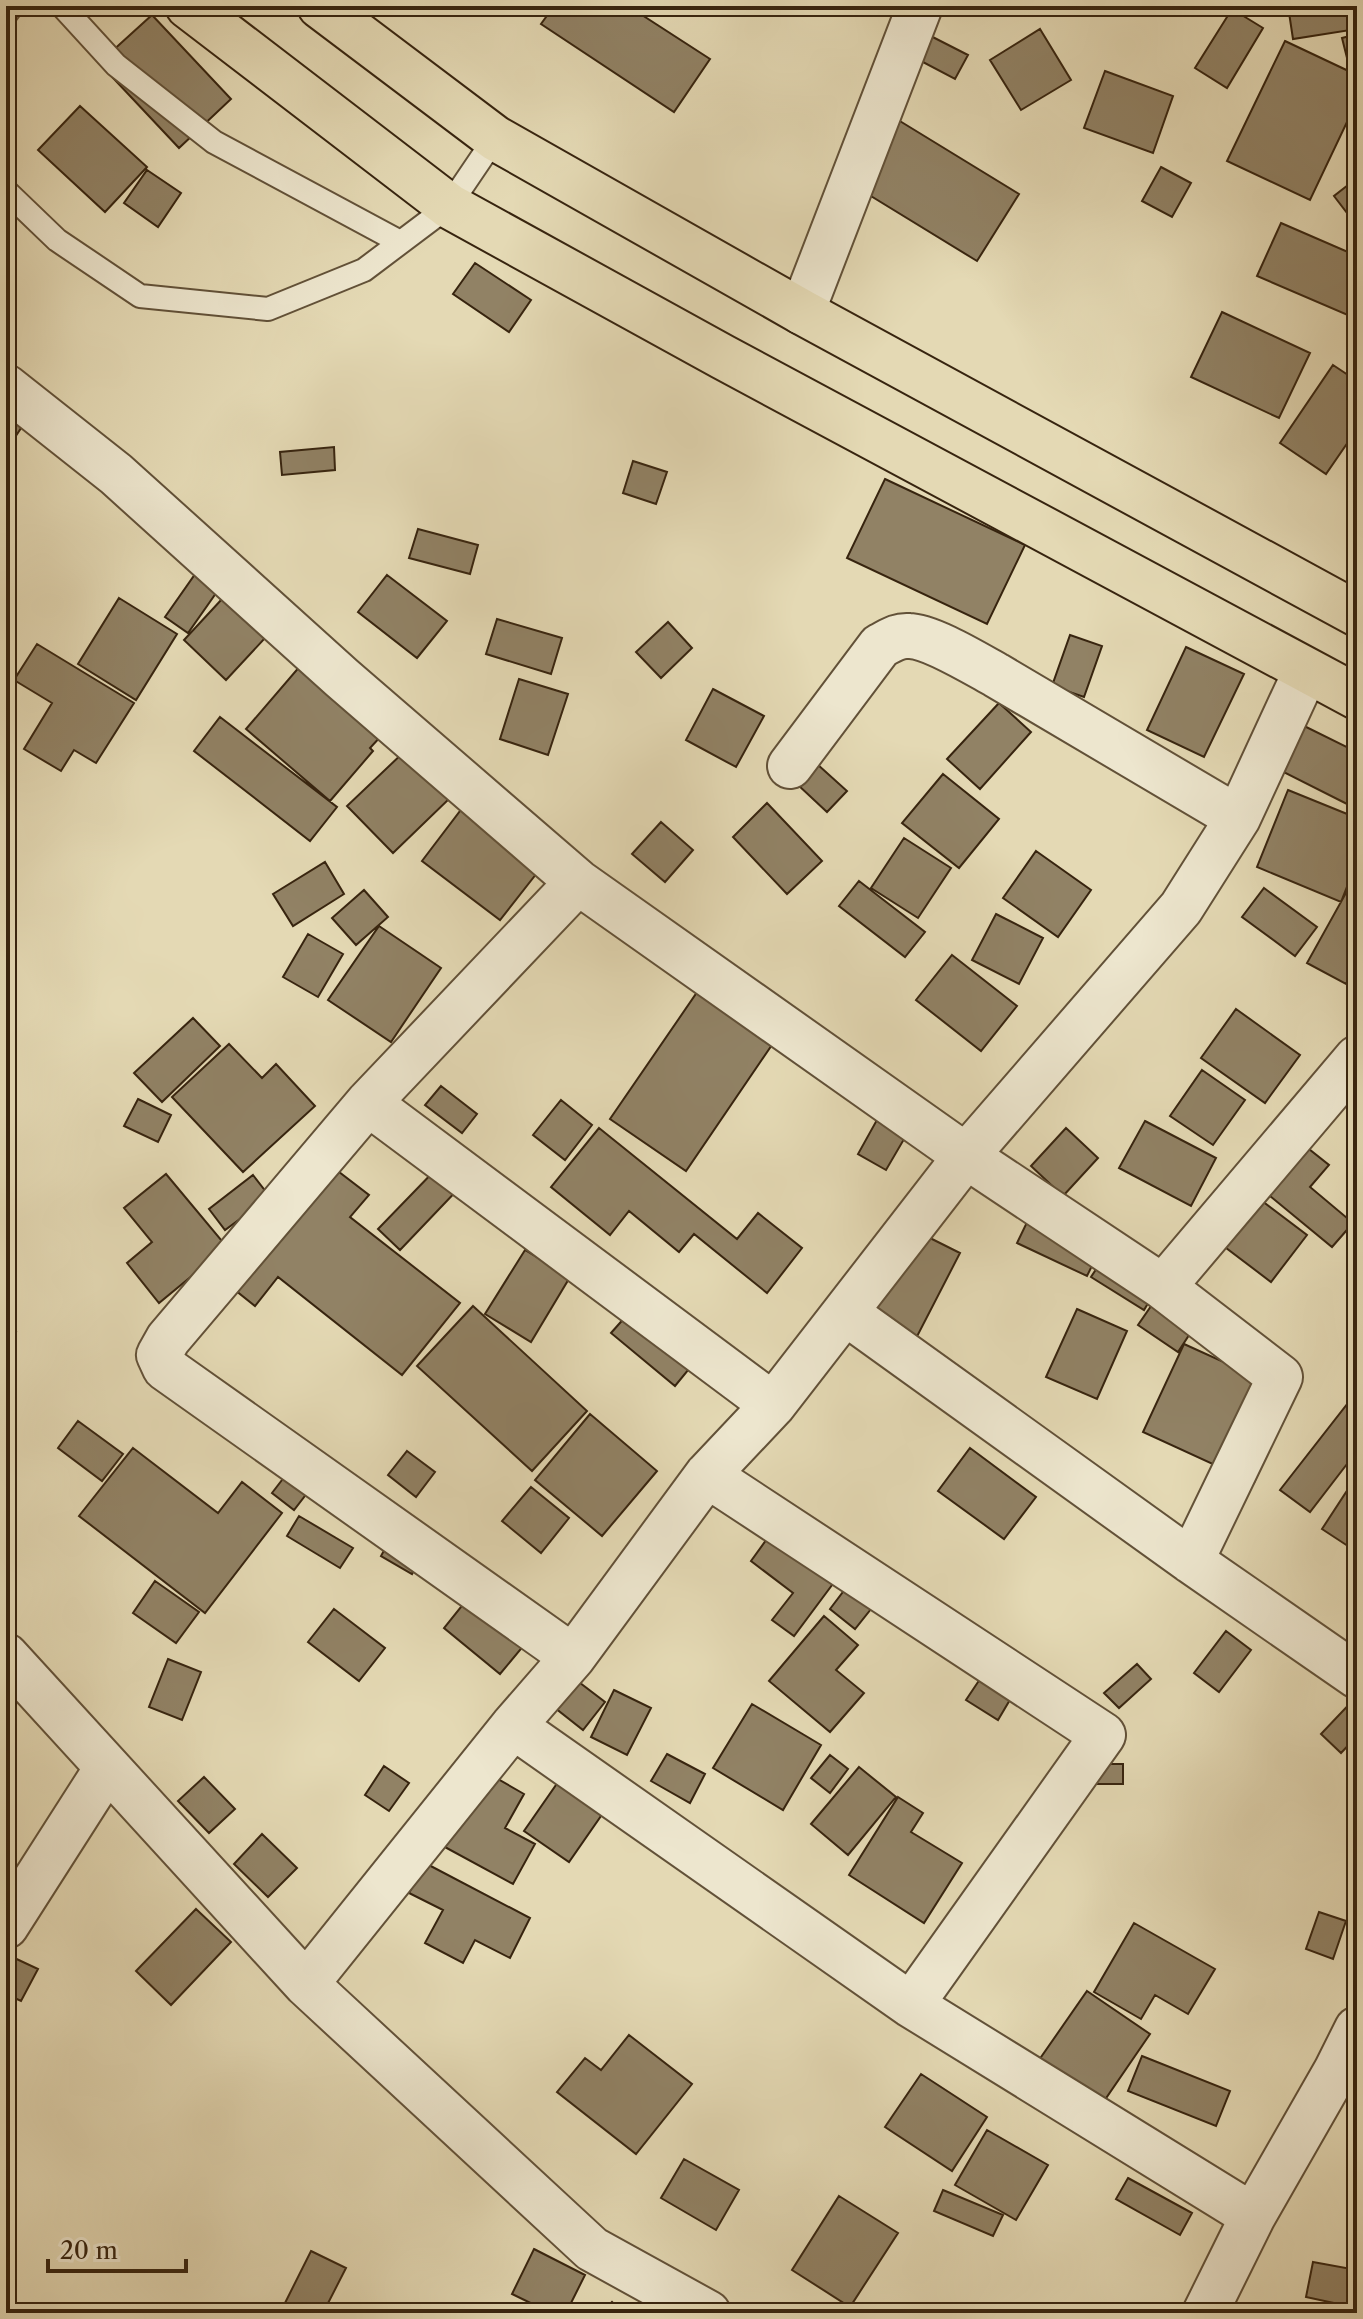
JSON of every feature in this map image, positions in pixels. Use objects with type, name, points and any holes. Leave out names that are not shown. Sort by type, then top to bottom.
[{"type":"highway","points":[[188,6],[449,206],[1357,697]]},
{"type":"highway","points":[[320,6],[495,138],[802,312],[1357,614]]},
{"type":"street","points":[[802,312],[920,6]]},
{"type":"street","points":[[6,387],[116,474],[342,678],[578,882],[966,1156],[1163,1287],[1280,1377],[1191,1561]]},
{"type":"street","points":[[790,766],[880,646],[898,636],[913,635],[985,669],[1238,818]]},
{"type":"street","points":[[306,1984],[513,1726],[573,1657],[707,1475],[773,1405],[966,1156],[1181,908],[1238,818],[1306,671]]},
{"type":"street","points":[[573,1657],[165,1368],[159,1355],[168,1339],[368,1103],[578,882]]},
{"type":"street","points":[[1163,1287],[1357,1058]]},
{"type":"street","points":[[368,1103],[773,1405]]},
{"type":"street","points":[[846,1313],[1357,1676]]},
{"type":"street","points":[[707,1475],[1103,1735],[911,2005]]},
{"type":"street","points":[[6,1656],[306,1984],[592,2249],[708,2313]]},
{"type":"street","points":[[513,1726],[911,2005],[1253,2216]]},
{"type":"street","points":[[6,1926],[107,1768]]},
{"type":"street","points":[[1205,2313],[1253,2216],[1357,2029]]},
{"type":"lane","points":[[6,14],[12,6]]},
{"type":"lane","points":[[62,6],[116,65],[214,142],[400,242]]},
{"type":"lane","points":[[6,191],[57,240],[140,296],[268,309],[364,270],[449,206],[495,138]]},
{"type":"building","points":[[554,6],[628,6],[710,59],[674,112],[541,24]]},
{"type":"building","points":[[1288,6],[1357,6],[1357,29],[1293,39]]},
{"type":"building","points":[[1232,9],[1263,28],[1227,88],[1195,68]]},
{"type":"building","points":[[152,15],[231,99],[179,148],[99,63]]},
{"type":"building","points":[[915,28],[968,55],[955,79],[902,51]]},
{"type":"building","points":[[1040,29],[1071,80],[1021,110],[990,60]]},
{"type":"building","points":[[1357,34],[1357,69],[1350,70],[1342,38]]},
{"type":"building","points":[[1285,41],[1357,75],[1357,101],[1310,200],[1227,161]]},
{"type":"building","points":[[1105,71],[1173,96],[1153,153],[1084,128]]},
{"type":"building","points":[[80,106],[147,167],[105,212],[38,150]]},
{"type":"building","points":[[890,115],[1019,194],[977,261],[848,182]]},
{"type":"building","points":[[1161,167],[1191,183],[1172,217],[1142,201]]},
{"type":"building","points":[[147,170],[181,193],[158,227],[124,203]]},
{"type":"building","points":[[1357,178],[1357,226],[1334,196]]},
{"type":"building","points":[[1281,223],[1357,256],[1357,319],[1257,276]]},
{"type":"building","points":[[475,263],[531,300],[509,332],[453,294]]},
{"type":"building","points":[[1222,312],[1310,353],[1279,418],[1191,377]]},
{"type":"building","points":[[1333,365],[1357,381],[1357,429],[1326,474],[1280,443]]},
{"type":"building","points":[[6,405],[27,419],[6,451]]},
{"type":"building","points":[[334,447],[335,470],[282,475],[280,452]]},
{"type":"building","points":[[633,461],[667,472],[656,504],[623,493]]},
{"type":"building","points":[[885,479],[1025,545],[987,624],[847,558]]},
{"type":"building","points":[[418,529],[478,545],[470,574],[409,558]]},
{"type":"building","points":[[198,570],[221,586],[188,633],[165,617]]},
{"type":"building","points":[[387,575],[447,621],[417,658],[358,612]]},
{"type":"building","points":[[235,585],[278,624],[226,680],[184,640]]},
{"type":"building","points":[[119,598],[177,634],[136,700],[78,664]]},
{"type":"building","points":[[497,619],[562,638],[551,674],[486,654]]},
{"type":"building","points":[[668,622],[692,648],[661,678],[636,652]]},
{"type":"building","points":[[1070,635],[1102,646],[1084,697],[1052,686]]},
{"type":"building","points":[[37,644],[134,703],[96,763],[74,750],[61,771],[24,749],[52,703],[14,680]]},
{"type":"building","points":[[1186,647],[1244,674],[1204,757],[1147,730]]},
{"type":"building","points":[[313,651],[394,722],[330,801],[246,729]]},
{"type":"building","points":[[519,679],[568,694],[548,755],[500,739]]},
{"type":"building","points":[[713,689],[764,716],[736,767],[686,740]]},
{"type":"building","points":[[999,703],[1031,732],[980,789],[947,759]]},
{"type":"building","points":[[220,717],[337,807],[310,841],[194,751]]},
{"type":"building","points":[[1288,718],[1357,752],[1357,809],[1266,763]]},
{"type":"building","points":[[406,750],[451,797],[393,853],[347,806]]},
{"type":"building","points":[[817,764],[847,791],[827,812],[798,785]]},
{"type":"building","points":[[943,774],[999,819],[959,868],[902,823]]},
{"type":"building","points":[[476,790],[555,850],[500,920],[422,861]]},
{"type":"building","points":[[1288,790],[1357,818],[1357,861],[1341,902],[1257,867]]},
{"type":"building","points":[[767,803],[822,861],[787,894],[733,837]]},
{"type":"building","points":[[661,822],[693,850],[665,882],[632,854]]},
{"type":"building","points":[[904,838],[951,868],[918,918],[871,888]]},
{"type":"building","points":[[1036,851],[1091,890],[1058,937],[1003,898]]},
{"type":"building","points":[[325,862],[344,894],[293,926],[273,894]]},
{"type":"building","points":[[1357,873],[1357,964],[1346,984],[1307,963]]},
{"type":"building","points":[[859,881],[925,932],[905,957],[839,906]]},
{"type":"building","points":[[1264,888],[1317,927],[1295,956],[1242,917]]},
{"type":"building","points":[[364,890],[388,917],[356,945],[332,918]]},
{"type":"building","points":[[996,914],[1043,938],[1019,984],[972,960]]},
{"type":"building","points":[[379,926],[441,968],[391,1042],[328,1000]]},
{"type":"building","points":[[308,934],[343,954],[318,997],[283,977]]},
{"type":"building","points":[[952,955],[1017,1006],[981,1051],[916,1000]]},
{"type":"building","points":[[702,985],[778,1036],[686,1171],[610,1119]]},
{"type":"building","points":[[1236,1009],[1300,1055],[1265,1103],[1201,1058]]},
{"type":"building","points":[[193,1018],[220,1046],[162,1102],[134,1073]]},
{"type":"building","points":[[229,1044],[262,1078],[276,1064],[315,1106],[243,1172],[172,1097]]},
{"type":"building","points":[[1202,1070],[1245,1100],[1213,1145],[1170,1116]]},
{"type":"building","points":[[441,1086],[477,1114],[462,1133],[425,1105]]},
{"type":"building","points":[[138,1099],[171,1115],[158,1142],[124,1126]]},
{"type":"building","points":[[561,1100],[592,1125],[565,1160],[533,1135]]},
{"type":"building","points":[[878,1118],[907,1134],[886,1170],[858,1154]]},
{"type":"building","points":[[1145,1121],[1216,1158],[1191,1206],[1119,1168]]},
{"type":"building","points":[[599,1128],[737,1239],[758,1213],[802,1248],[767,1293],[694,1234],[679,1252],[629,1211],[610,1235],[551,1187]]},
{"type":"building","points":[[1066,1128],[1098,1158],[1063,1196],[1031,1166]]},
{"type":"building","points":[[1285,1130],[1329,1165],[1310,1187],[1353,1223],[1332,1247],[1247,1177]]},
{"type":"building","points":[[313,1152],[369,1195],[350,1217],[460,1303],[402,1375],[278,1277],[255,1306],[215,1274]]},
{"type":"building","points":[[441,1164],[463,1184],[400,1250],[378,1229]]},
{"type":"building","points":[[166,1174],[227,1247],[159,1303],[127,1263],[152,1242],[124,1208]]},
{"type":"building","points":[[253,1175],[270,1197],[225,1230],[209,1209]]},
{"type":"building","points":[[1245,1188],[1307,1235],[1271,1282],[1209,1235]]},
{"type":"building","points":[[1031,1214],[1101,1247],[1087,1276],[1017,1243]]},
{"type":"building","points":[[910,1228],[960,1253],[910,1350],[861,1326]]},
{"type":"building","points":[[525,1250],[570,1277],[531,1342],[485,1314]]},
{"type":"building","points":[[1108,1251],[1160,1283],[1144,1310],[1091,1277]]},
{"type":"building","points":[[1165,1286],[1204,1312],[1178,1352],[1138,1325]]},
{"type":"building","points":[[473,1306],[587,1411],[532,1471],[417,1366]]},
{"type":"building","points":[[635,1306],[698,1358],[675,1386],[611,1333]]},
{"type":"building","points":[[1077,1309],[1127,1331],[1097,1399],[1046,1377]]},
{"type":"building","points":[[6,1328],[16,1332],[6,1356]]},
{"type":"building","points":[[1184,1344],[1294,1394],[1254,1483],[1143,1432]]},
{"type":"building","points":[[1348,1403],[1357,1411],[1357,1451],[1310,1512],[1280,1490]]},
{"type":"building","points":[[590,1414],[657,1471],[602,1536],[535,1480]]},
{"type":"building","points":[[78,1421],[123,1454],[102,1481],[58,1448]]},
{"type":"building","points":[[133,1448],[218,1513],[242,1482],[282,1513],[205,1613],[79,1516]]},
{"type":"building","points":[[970,1448],[1036,1497],[1004,1539],[938,1491]]},
{"type":"building","points":[[407,1451],[435,1472],[416,1497],[388,1475]]},
{"type":"building","points":[[299,1458],[321,1475],[294,1510],[272,1493]]},
{"type":"building","points":[[1354,1480],[1357,1482],[1357,1552],[1322,1529]]},
{"type":"building","points":[[531,1487],[569,1518],[541,1553],[502,1521]]},
{"type":"building","points":[[299,1516],[353,1548],[340,1568],[287,1536]]},
{"type":"building","points":[[774,1529],[838,1577],[794,1636],[772,1620],[793,1593],[751,1561]]},
{"type":"building","points":[[394,1532],[425,1550],[412,1574],[381,1556]]},
{"type":"building","points":[[155,1581],[199,1612],[176,1643],[133,1613]]},
{"type":"building","points":[[849,1584],[875,1604],[855,1629],[830,1609]]},
{"type":"building","points":[[473,1592],[530,1638],[500,1674],[444,1628]]},
{"type":"building","points":[[334,1609],[385,1648],[359,1681],[308,1642]]},
{"type":"building","points":[[824,1616],[858,1645],[836,1670],[864,1693],[830,1732],[769,1681]]},
{"type":"building","points":[[1226,1631],[1251,1650],[1219,1692],[1194,1673]]},
{"type":"building","points":[[168,1659],[201,1672],[182,1720],[149,1707]]},
{"type":"building","points":[[1137,1664],[1151,1679],[1119,1708],[1104,1693]]},
{"type":"building","points":[[567,1673],[605,1702],[583,1730],[545,1700]]},
{"type":"building","points":[[980,1679],[1011,1698],[998,1720],[966,1700]]},
{"type":"building","points":[[614,1690],[651,1708],[627,1755],[591,1737]]},
{"type":"building","points":[[1357,1696],[1357,1736],[1341,1753],[1321,1734]]},
{"type":"building","points":[[752,1704],[821,1745],[783,1810],[713,1768]]},
{"type":"building","points":[[667,1754],[705,1774],[690,1803],[651,1781]]},
{"type":"building","points":[[830,1755],[848,1769],[830,1793],[811,1778]]},
{"type":"building","points":[[1088,1764],[1123,1764],[1123,1784],[1088,1784]]},
{"type":"building","points":[[384,1766],[409,1783],[389,1811],[365,1795]]},
{"type":"building","points":[[859,1767],[896,1797],[848,1855],[811,1824]]},
{"type":"building","points":[[484,1771],[524,1794],[505,1828],[535,1844],[513,1884],[443,1846]]},
{"type":"building","points":[[565,1772],[610,1803],[569,1862],[524,1831]]},
{"type":"building","points":[[204,1777],[235,1809],[209,1833],[178,1801]]},
{"type":"building","points":[[898,1797],[923,1813],[911,1832],[962,1863],[924,1923],[849,1875]]},
{"type":"building","points":[[262,1834],[297,1868],[268,1897],[234,1864]]},
{"type":"building","points":[[425,1863],[530,1918],[510,1958],[475,1940],[463,1963],[425,1943],[443,1910],[409,1893]]},
{"type":"building","points":[[196,1909],[231,1942],[171,2005],[136,1971]]},
{"type":"building","points":[[1319,1912],[1346,1921],[1333,1959],[1306,1949]]},
{"type":"building","points":[[1134,1923],[1215,1969],[1188,2014],[1155,1995],[1141,2019],[1094,1992]]},
{"type":"building","points":[[8,1955],[38,1969],[21,2001],[6,1994]]},
{"type":"building","points":[[1087,1991],[1150,2034],[1102,2104],[1039,2060]]},
{"type":"building","points":[[629,2035],[692,2084],[636,2154],[557,2092],[585,2058],[601,2070]]},
{"type":"building","points":[[1142,2056],[1230,2091],[1216,2126],[1128,2091]]},
{"type":"building","points":[[921,2074],[987,2117],[952,2171],[885,2127]]},
{"type":"building","points":[[987,2130],[1048,2165],[1016,2220],[955,2185]]},
{"type":"building","points":[[684,2159],[739,2190],[716,2230],[661,2198]]},
{"type":"building","points":[[1128,2178],[1192,2213],[1180,2235],[1116,2199]]},
{"type":"building","points":[[943,2190],[1003,2215],[993,2236],[934,2211]]},
{"type":"building","points":[[839,2196],[898,2233],[850,2307],[792,2270]]},
{"type":"building","points":[[534,2249],[585,2275],[566,2313],[551,2313],[512,2294]]},
{"type":"building","points":[[311,2251],[346,2268],[323,2313],[280,2313]]},
{"type":"building","points":[[1313,2262],[1357,2270],[1357,2308],[1306,2297]]},
{"type":"building","points":[[612,2302],[623,2313],[601,2313]]}]
